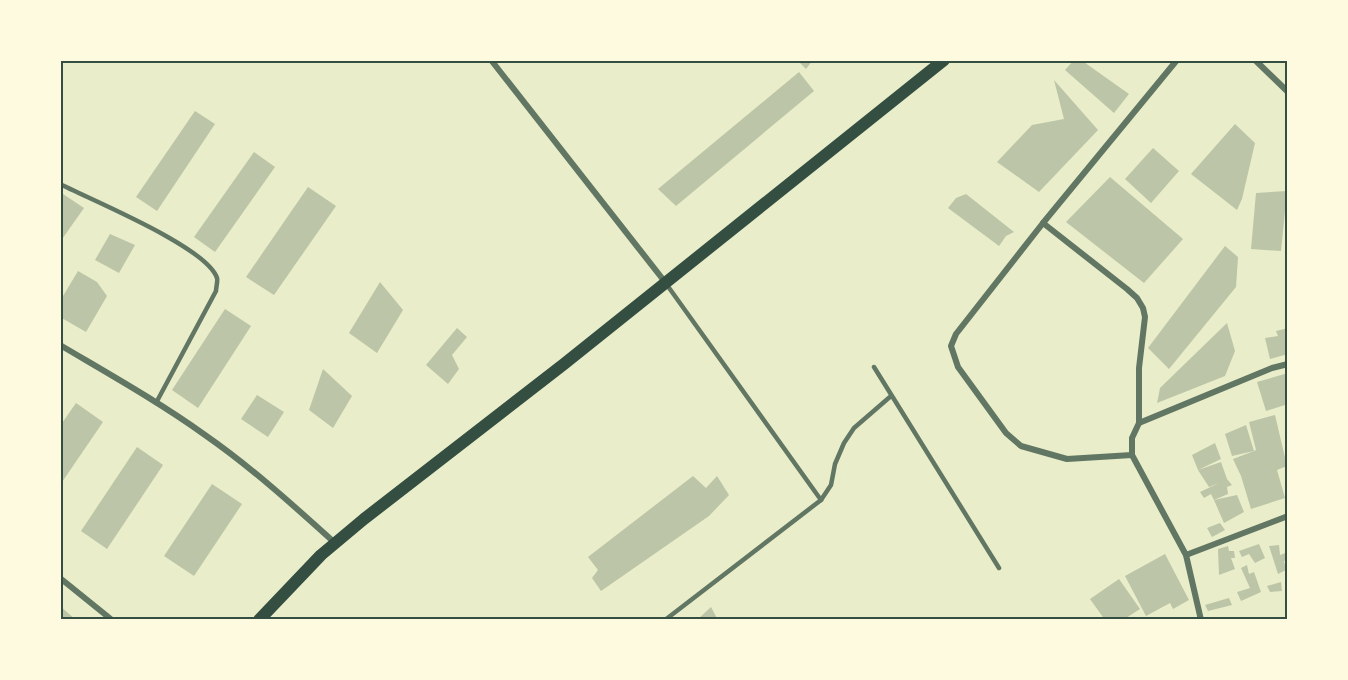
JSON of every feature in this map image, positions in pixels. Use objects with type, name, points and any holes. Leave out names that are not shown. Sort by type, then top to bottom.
[{"type":"main road","points":[[259,620],[292,584],[336,543],[944,60]]},
{"type":"street","points":[[491,60],[665,282]]},
{"type":"street","points":[[1132,455],[1067,459],[1021,446],[1006,433],[958,367],[951,345],[956,334],[1043,223],[1177,60]]},
{"type":"street","points":[[1255,60],[1288,92]]},
{"type":"street","points":[[1043,223],[1127,289],[1137,298],[1143,308],[1145,317],[1139,368],[1139,423],[1132,438],[1132,455],[1186,555],[1201,620]]},
{"type":"street","points":[[60,345],[205,435],[270,486],[336,543]]},
{"type":"street","points":[[1139,423],[1272,368],[1288,364]]},
{"type":"street","points":[[1186,555],[1288,516]]},
{"type":"street","points":[[60,578],[112,620]]},
{"type":"lane","points":[[60,184],[161,233],[196,255],[211,268],[217,278],[216,291],[156,403]]},
{"type":"lane","points":[[665,282],[821,500]]},
{"type":"lane","points":[[874,367],[999,568]]},
{"type":"lane","points":[[665,620],[821,500],[831,485],[835,464],[844,443],[854,428],[891,396]]},
{"type":"building","points":[[797,60],[813,60],[806,69]]},
{"type":"building","points":[[1074,60],[1081,60],[1129,94],[1114,113],[1065,70]]},
{"type":"building","points":[[799,72],[814,91],[676,206],[658,189]]},
{"type":"building","points":[[1054,80],[1098,130],[1039,192],[997,162],[1032,125],[1064,119]]},
{"type":"building","points":[[195,111],[215,124],[157,211],[136,197]]},
{"type":"building","points":[[1235,124],[1255,143],[1242,199],[1237,210],[1191,174]]},
{"type":"building","points":[[1153,148],[1179,171],[1151,203],[1125,179]]},
{"type":"building","points":[[254,152],[275,167],[215,252],[194,237]]},
{"type":"building","points":[[1110,177],[1183,239],[1144,283],[1066,222]]},
{"type":"building","points":[[308,187],[336,206],[274,295],[246,277]]},
{"type":"building","points":[[1287,191],[1281,251],[1251,249],[1256,193]]},
{"type":"building","points":[[60,192],[84,208],[60,242]]},
{"type":"building","points":[[966,194],[1014,232],[1006,236],[999,246],[948,208],[956,198]]},
{"type":"building","points":[[110,234],[135,245],[119,273],[95,260]]},
{"type":"building","points":[[1225,246],[1238,257],[1236,287],[1169,369],[1148,348]]},
{"type":"building","points":[[78,271],[97,282],[107,296],[86,332],[60,317],[60,301]]},
{"type":"building","points":[[380,282],[403,310],[377,353],[349,333]]},
{"type":"building","points":[[225,309],[251,326],[198,408],[172,390]]},
{"type":"building","points":[[1227,323],[1235,351],[1225,376],[1157,403],[1160,388]]},
{"type":"building","points":[[457,328],[467,337],[452,355],[459,369],[448,384],[426,365]]},
{"type":"building","points":[[1288,328],[1288,354],[1270,359],[1265,338],[1278,336],[1276,331]]},
{"type":"building","points":[[323,369],[352,396],[333,428],[309,410]]},
{"type":"building","points":[[1288,373],[1288,404],[1266,411],[1257,382]]},
{"type":"building","points":[[257,395],[284,412],[268,437],[241,419]]},
{"type":"building","points":[[76,403],[103,422],[60,485],[60,426]]},
{"type":"building","points":[[1275,415],[1287,466],[1277,470],[1285,498],[1251,509],[1233,459],[1256,450],[1249,422]]},
{"type":"building","points":[[1246,425],[1254,451],[1232,456],[1225,434]]},
{"type":"building","points":[[1215,443],[1221,459],[1198,470],[1192,455]]},
{"type":"building","points":[[137,447],[163,465],[107,549],[81,531]]},
{"type":"building","points":[[1221,462],[1227,479],[1232,485],[1227,487],[1228,494],[1214,500],[1211,494],[1204,498],[1200,492],[1219,483],[1209,487],[1198,470]]},
{"type":"building","points":[[693,476],[706,488],[717,476],[729,495],[709,516],[601,591],[592,578],[598,570],[588,557]]},
{"type":"building","points":[[212,484],[242,504],[194,576],[164,556]]},
{"type":"building","points":[[1237,495],[1244,512],[1224,523],[1214,500]]},
{"type":"building","points":[[1220,523],[1225,530],[1212,537],[1207,528]]},
{"type":"building","points":[[1259,544],[1265,558],[1255,563],[1249,554],[1242,557],[1239,551]]},
{"type":"building","points":[[1279,545],[1280,555],[1288,552],[1288,560],[1284,561],[1286,570],[1278,574],[1269,546]]},
{"type":"building","points":[[1228,546],[1229,551],[1234,551],[1235,558],[1231,558],[1235,569],[1219,575],[1218,549]]},
{"type":"building","points":[[1165,554],[1189,600],[1173,609],[1170,603],[1146,616],[1125,576]]},
{"type":"building","points":[[1247,565],[1249,574],[1254,572],[1261,592],[1241,601],[1237,592],[1250,588],[1241,568]]},
{"type":"building","points":[[1119,579],[1140,609],[1123,620],[1105,620],[1090,599]]},
{"type":"building","points":[[1281,582],[1282,591],[1270,592],[1267,586]]},
{"type":"building","points":[[1229,598],[1232,605],[1208,611],[1205,605]]},
{"type":"building","points":[[60,606],[76,620],[60,620]]},
{"type":"building","points":[[711,607],[718,620],[697,620]]}]
